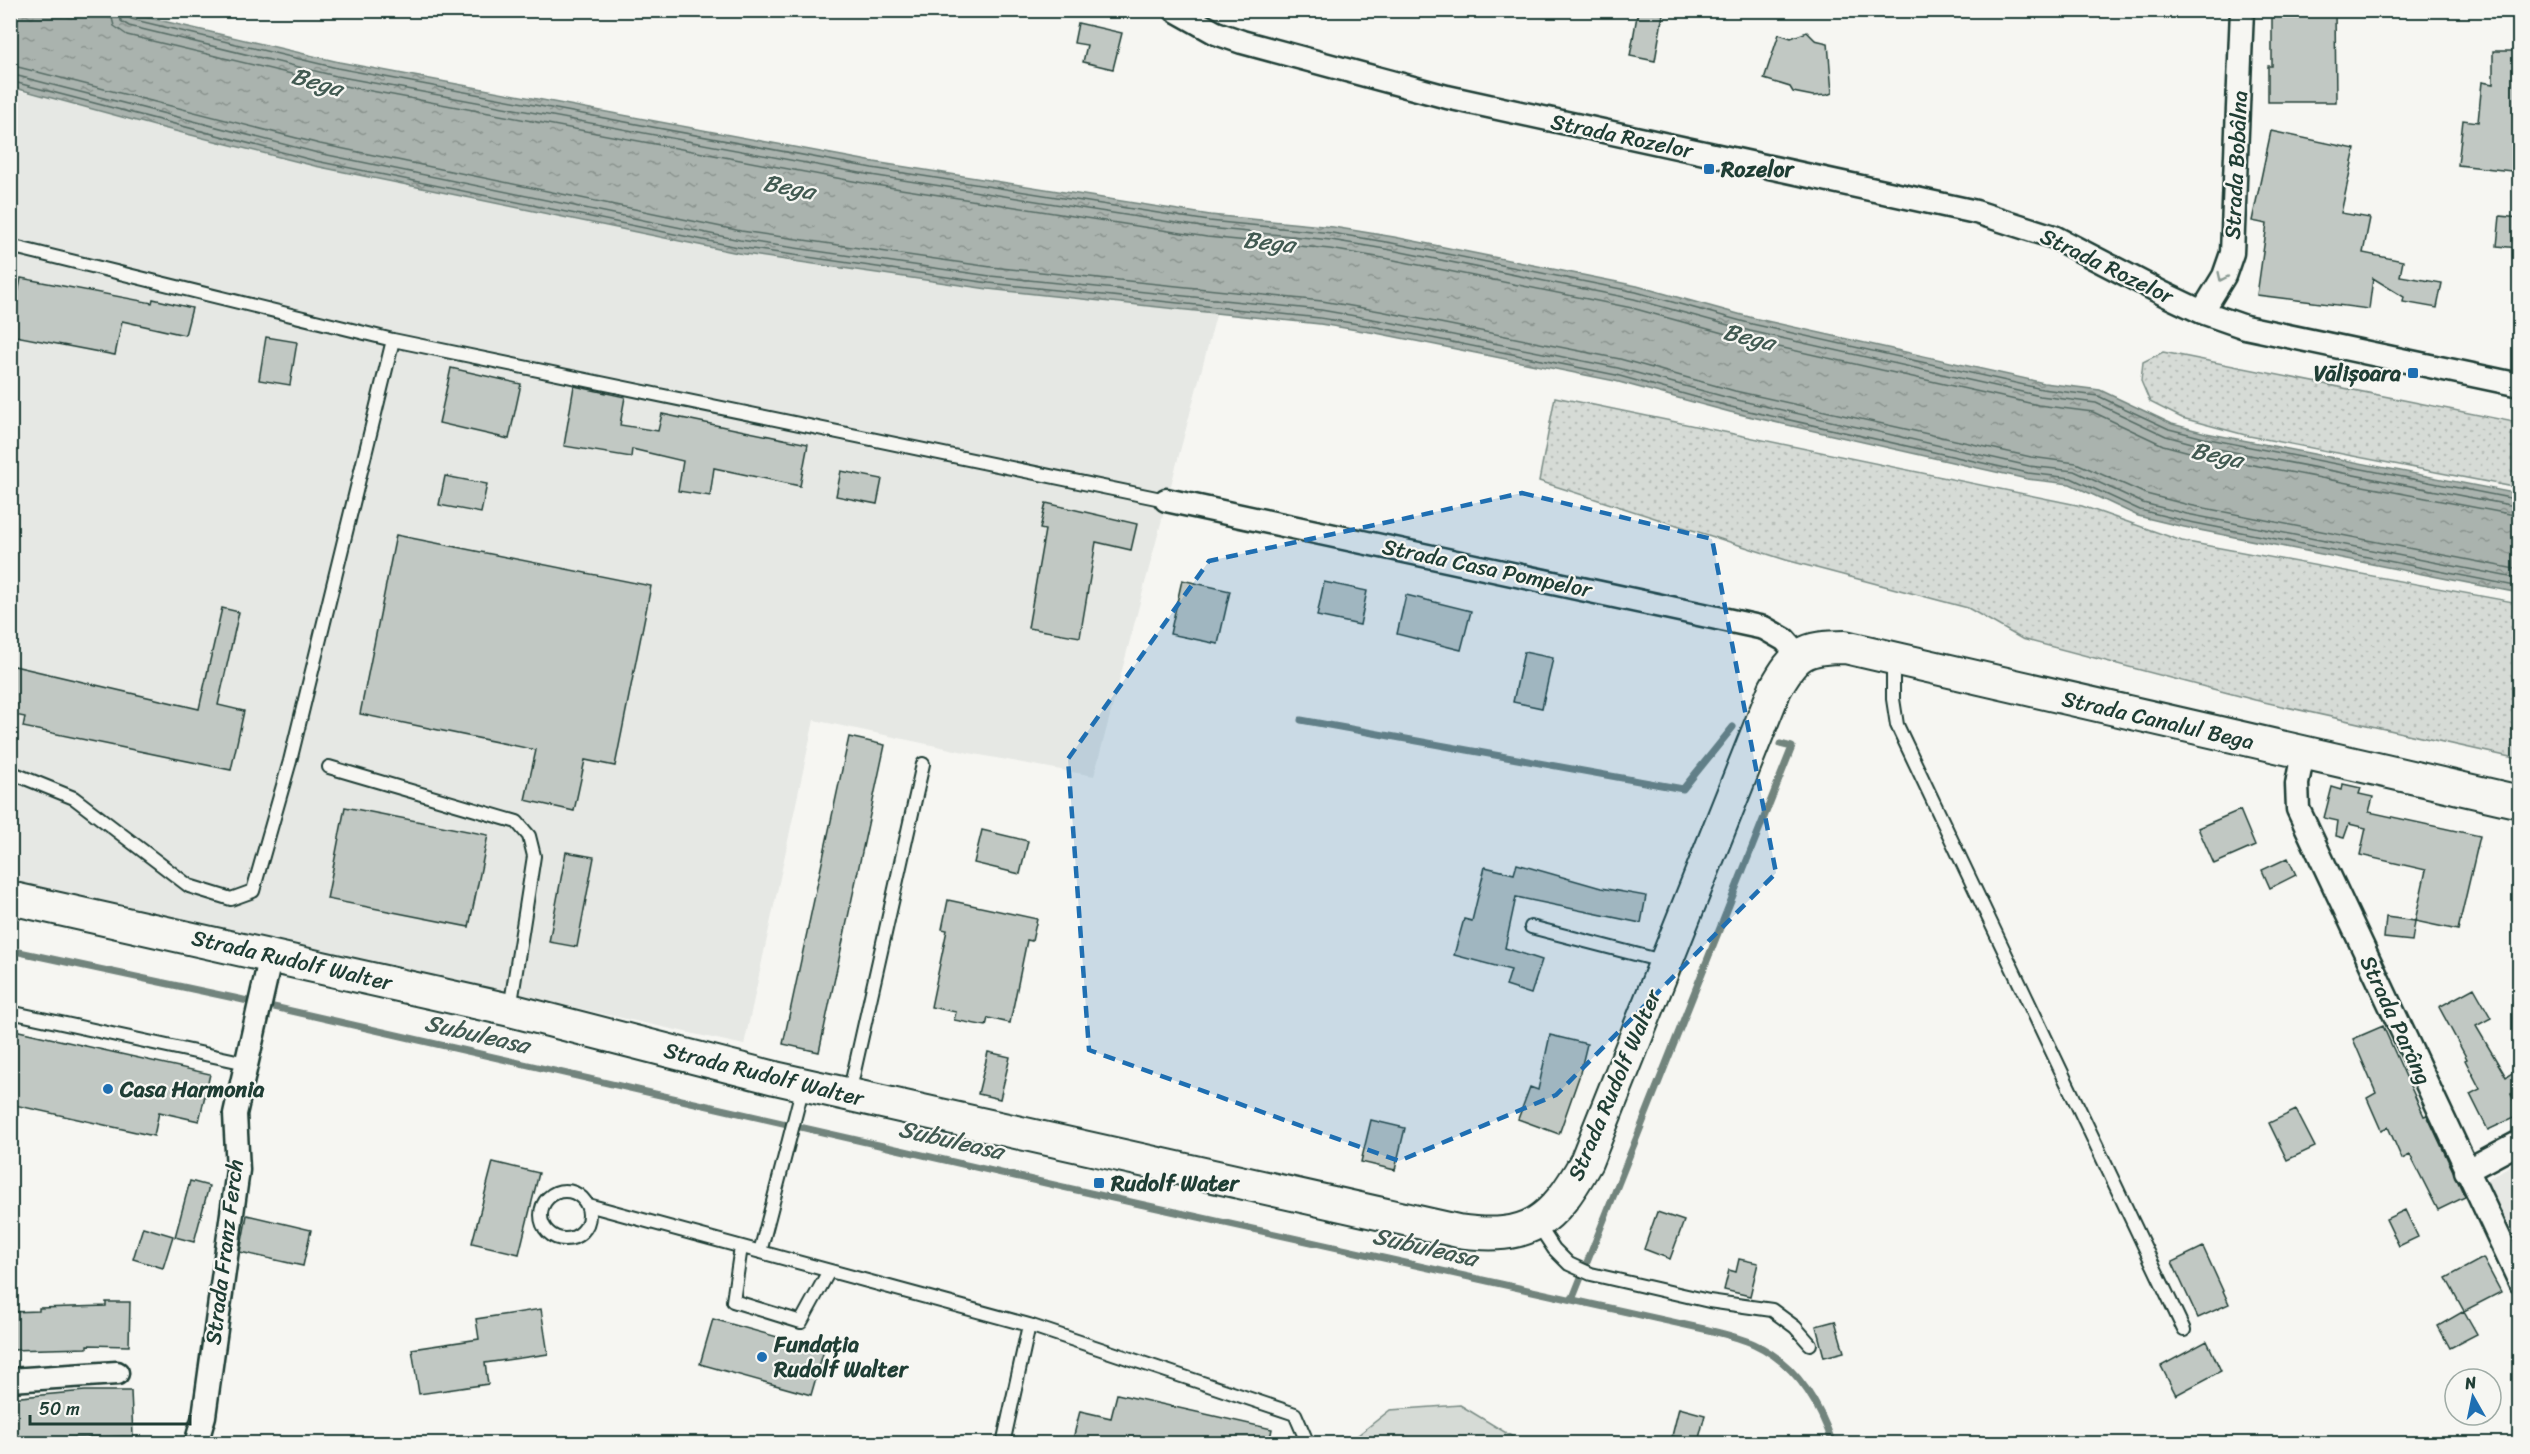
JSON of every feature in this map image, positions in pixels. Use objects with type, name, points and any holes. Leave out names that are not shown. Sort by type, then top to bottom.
[{"type":"street","name":"Strada Rozelor","points":[[1176,10],[1216,33],[1242,42],[1447,97],[1976,212],[2054,237],[2202,312],[2245,327],[2520,385]]},
{"type":"street","name":"Strada Bobâlna","points":[[2202,312],[2224,276],[2232,253],[2242,10]]},
{"type":"street","name":"Strada Casa Pompelor","points":[[1166,500],[1764,628],[1785,640],[1798,655]]},
{"type":"street","name":"Strada Canalul Bega","points":[[1798,655],[1819,647],[1845,647],[2520,802]]},
{"type":"street","name":"Strada Rudolf Walter","points":[[10,898],[510,1010],[802,1091],[849,1095],[1458,1231],[1489,1235],[1516,1232],[1537,1223],[1554,1210],[1569,1191],[1586,1162],[1775,688],[1785,670],[1798,655]]},
{"type":"street","name":"Strada Parâng","points":[[2303,753],[2297,784],[2298,809],[2466,1172],[2520,1282]]},
{"type":"street","name":"Strada Franz Ferch","points":[[196,1443],[204,1416],[238,1170],[235,1114],[271,955]]},
{"type":"street","points":[[2466,1172],[2520,1142]]},
{"type":"street","points":[[10,1380],[117,1373]]},
{"type":"lane","points":[[10,246],[393,340],[1166,500]]},
{"type":"lane","points":[[10,772],[74,798],[189,886],[231,899],[253,891],[290,761],[393,340]]},
{"type":"lane","points":[[1893,659],[1893,699],[1897,725],[2184,1330]]},
{"type":"lane","points":[[849,1095],[922,764]]},
{"type":"lane","points":[[329,767],[517,822],[529,836],[534,856],[510,1010]]},
{"type":"lane","points":[[1531,927],[1665,962]]},
{"type":"lane","points":[[10,1012],[246,1063]]},
{"type":"lane","points":[[760,1252],[802,1091]]},
{"type":"lane","points":[[588,1205],[590,1217],[586,1228],[578,1237],[567,1240],[555,1238],[546,1230],[541,1220],[542,1208],[548,1197],[558,1191],[570,1191],[581,1196],[588,1205],[1029,1325],[1295,1414],[1308,1443]]},
{"type":"lane","points":[[1537,1223],[1554,1249],[1569,1264],[1591,1274],[1708,1301],[1772,1310],[1795,1328],[1810,1344]]},
{"type":"lane","points":[[741,1247],[733,1301],[801,1322],[829,1271]]},
{"type":"lane","points":[[1003,1443],[1029,1325]]},
{"type":"highlighted area","points":[[1522,493],[1712,539],[1776,873],[1556,1095],[1399,1161],[1089,1050],[1068,759],[1209,561]]},
{"type":"shaded area","points":[[11,90],[1219,304],[1094,776],[974,754],[814,720],[744,1045],[11,883]]},
{"type":"shaded area","points":[[2163,352],[2519,423],[2519,488],[2249,436],[2182,418],[2150,402],[2141,381],[2143,362]]},
{"type":"shaded area","points":[[1555,397],[2082,506],[2182,541],[2519,603],[2519,759],[2255,700],[2022,639],[1968,608],[1786,560],[1539,481]]},
{"type":"shaded area","points":[[2519,1160],[2519,1252],[2485,1181]]},
{"type":"shaded area","points":[[1460,1405],[1520,1443],[1348,1443],[1390,1410]]},
{"type":"water","name":"Bega","points":[[11,10],[120,11],[339,62],[874,162],[1210,215],[1333,227],[1394,237],[1637,286],[1753,318],[2044,383],[2100,390],[2172,424],[2206,433],[2519,494],[2519,593],[2184,527],[2138,516],[2070,484],[2027,479],[1730,412],[1615,381],[1376,333],[1320,324],[988,289],[738,253],[315,166],[11,87]]},
{"type":"building","points":[[1638,10],[1663,14],[1655,61],[1630,56]]},
{"type":"building","points":[[2272,10],[2335,10],[2336,102],[2268,102],[2268,66],[2272,66]]},
{"type":"building","points":[[1078,23],[1122,33],[1113,69],[1083,62],[1087,45],[1074,43]]},
{"type":"building","points":[[1807,32],[1815,40],[1828,43],[1832,93],[1827,95],[1813,96],[1793,92],[1790,87],[1764,79],[1779,34],[1791,38]]},
{"type":"building","points":[[2493,51],[2520,51],[2520,172],[2458,165],[2463,120],[2478,122],[2482,82],[2493,84]]},
{"type":"building","points":[[2271,131],[2355,149],[2341,213],[2370,218],[2363,253],[2403,261],[2400,276],[2442,283],[2437,308],[2403,302],[2404,297],[2373,278],[2369,309],[2257,295],[2267,224],[2252,221]]},
{"type":"building","points":[[2500,216],[2520,218],[2520,248],[2497,246]]},
{"type":"building","points":[[21,278],[152,303],[153,299],[192,308],[185,335],[122,321],[115,355],[10,335]]},
{"type":"building","points":[[266,337],[297,342],[290,385],[259,380]]},
{"type":"building","points":[[451,368],[521,384],[509,439],[439,423]]},
{"type":"building","points":[[574,386],[625,397],[620,425],[658,431],[662,414],[808,444],[800,486],[714,468],[710,496],[678,491],[683,461],[632,449],[631,457],[564,446]]},
{"type":"building","points":[[841,471],[882,479],[877,504],[836,496]]},
{"type":"building","points":[[445,476],[487,484],[481,513],[439,505]]},
{"type":"building","points":[[1046,503],[1137,524],[1131,550],[1096,542],[1080,637],[1028,628],[1045,530],[1040,529]]},
{"type":"building","points":[[396,535],[651,586],[615,766],[585,760],[574,811],[525,800],[536,750],[360,714]]},
{"type":"building","points":[[1182,580],[1230,591],[1218,644],[1170,634]]},
{"type":"building","points":[[1324,582],[1367,591],[1360,625],[1317,616]]},
{"type":"building","points":[[1406,595],[1471,611],[1461,650],[1397,634]]},
{"type":"building","points":[[222,608],[239,612],[218,705],[244,711],[231,770],[23,727],[25,717],[10,714],[10,665],[199,709]]},
{"type":"building","points":[[1524,652],[1553,658],[1542,708],[1513,702]]},
{"type":"building","points":[[849,737],[885,745],[819,1052],[783,1044]]},
{"type":"building","points":[[2343,784],[2361,788],[2359,794],[2373,797],[2369,812],[2480,836],[2458,930],[2415,921],[2426,870],[2360,855],[2366,828],[2349,824],[2344,838],[2336,836],[2338,821],[2324,818],[2332,787],[2342,790]]},
{"type":"building","points":[[345,807],[488,835],[469,927],[327,899]]},
{"type":"building","points":[[2240,810],[2255,846],[2214,864],[2198,828]]},
{"type":"building","points":[[982,830],[1028,841],[1020,874],[974,863]]},
{"type":"building","points":[[566,852],[594,857],[577,947],[549,942]]},
{"type":"building","points":[[2288,858],[2296,875],[2270,888],[2262,870]]},
{"type":"building","points":[[1517,864],[1601,888],[1646,896],[1641,923],[1516,897],[1505,948],[1542,960],[1531,994],[1506,986],[1511,970],[1454,955],[1464,919],[1472,921],[1485,867],[1514,874]]},
{"type":"building","points":[[948,900],[1037,919],[1032,941],[1027,940],[1010,1023],[988,1018],[986,1026],[954,1020],[956,1012],[931,1007],[947,930],[942,929]]},
{"type":"building","points":[[2386,917],[2415,921],[2412,941],[2384,938]]},
{"type":"building","points":[[2474,988],[2491,1018],[2476,1026],[2506,1077],[2520,1068],[2520,1089],[2511,1094],[2520,1115],[2488,1130],[2470,1094],[2480,1089],[2439,1007]]},
{"type":"building","points":[[2383,1026],[2424,1116],[2427,1115],[2465,1197],[2438,1210],[2410,1155],[2402,1159],[2388,1127],[2381,1130],[2367,1098],[2376,1093],[2353,1039]]},
{"type":"building","name":"Casa Harmonia","points":[[10,1029],[210,1074],[199,1121],[159,1112],[154,1136],[10,1104]]},
{"type":"building","points":[[1550,1035],[1587,1044],[1579,1077],[1559,1134],[1518,1119],[1530,1087],[1538,1090]]},
{"type":"building","points":[[988,1052],[1010,1057],[1000,1099],[978,1094]]},
{"type":"building","points":[[2296,1110],[2315,1147],[2287,1160],[2269,1123]]},
{"type":"building","points":[[1371,1120],[1405,1128],[1395,1170],[1361,1162]]},
{"type":"building","points":[[493,1162],[539,1173],[519,1254],[472,1243]]},
{"type":"building","points":[[190,1181],[209,1186],[194,1242],[175,1237]]},
{"type":"building","points":[[2405,1210],[2418,1237],[2399,1246],[2386,1219]]},
{"type":"building","points":[[1657,1212],[1684,1221],[1670,1259],[1644,1249]]},
{"type":"building","points":[[247,1215],[311,1230],[303,1266],[240,1252]]},
{"type":"building","points":[[143,1227],[173,1236],[163,1268],[133,1259]]},
{"type":"building","points":[[2203,1247],[2229,1304],[2198,1318],[2172,1262]]},
{"type":"building","points":[[2483,1258],[2501,1292],[2464,1311],[2446,1278]]},
{"type":"building","points":[[1739,1259],[1758,1263],[1750,1296],[1724,1290],[1729,1270],[1736,1272]]},
{"type":"building","points":[[106,1302],[130,1302],[129,1346],[87,1345],[87,1348],[10,1350],[10,1312],[39,1311],[39,1308],[106,1306]]},
{"type":"building","points":[[541,1309],[548,1354],[485,1363],[488,1384],[419,1394],[412,1349],[479,1339],[476,1319]]},
{"type":"building","points":[[2464,1311],[2477,1334],[2450,1348],[2438,1326]]},
{"type":"building","name":"Fundația Rudolf Walter","points":[[713,1319],[824,1350],[811,1395],[700,1364]]},
{"type":"building","points":[[1835,1321],[1844,1352],[1824,1357],[1816,1326]]},
{"type":"building","points":[[2207,1341],[2221,1371],[2176,1395],[2161,1366]]},
{"type":"building","points":[[85,1391],[131,1391],[133,1436],[10,1439],[10,1398]]},
{"type":"building","points":[[1117,1394],[1272,1429],[1269,1443],[1072,1443],[1080,1411],[1111,1418]]},
{"type":"building","points":[[1679,1408],[1705,1415],[1698,1442],[1672,1436]]},
{"type":"waterway","points":[[1301,720],[1683,789],[1733,727]]},
{"type":"waterway","points":[[1572,1300],[1792,747],[1780,744]]},
{"type":"waterway","name":"Subuleasa","points":[[10,950],[239,999],[1063,1187],[1729,1335],[1769,1352],[1793,1373],[1804,1385],[1821,1413],[1833,1444]]},
{"type":"place","name":"Rozelor","points":[[1709,169]]},
{"type":"place","name":"Vălișoara","points":[[2413,373]]},
{"type":"place","name":"Casa Harmonia","points":[[108,1089]]},
{"type":"place","name":"Rudolf Water","points":[[1099,1183]]},
{"type":"place","name":"Fundația Rudolf Walter","points":[[762,1357]]}]
